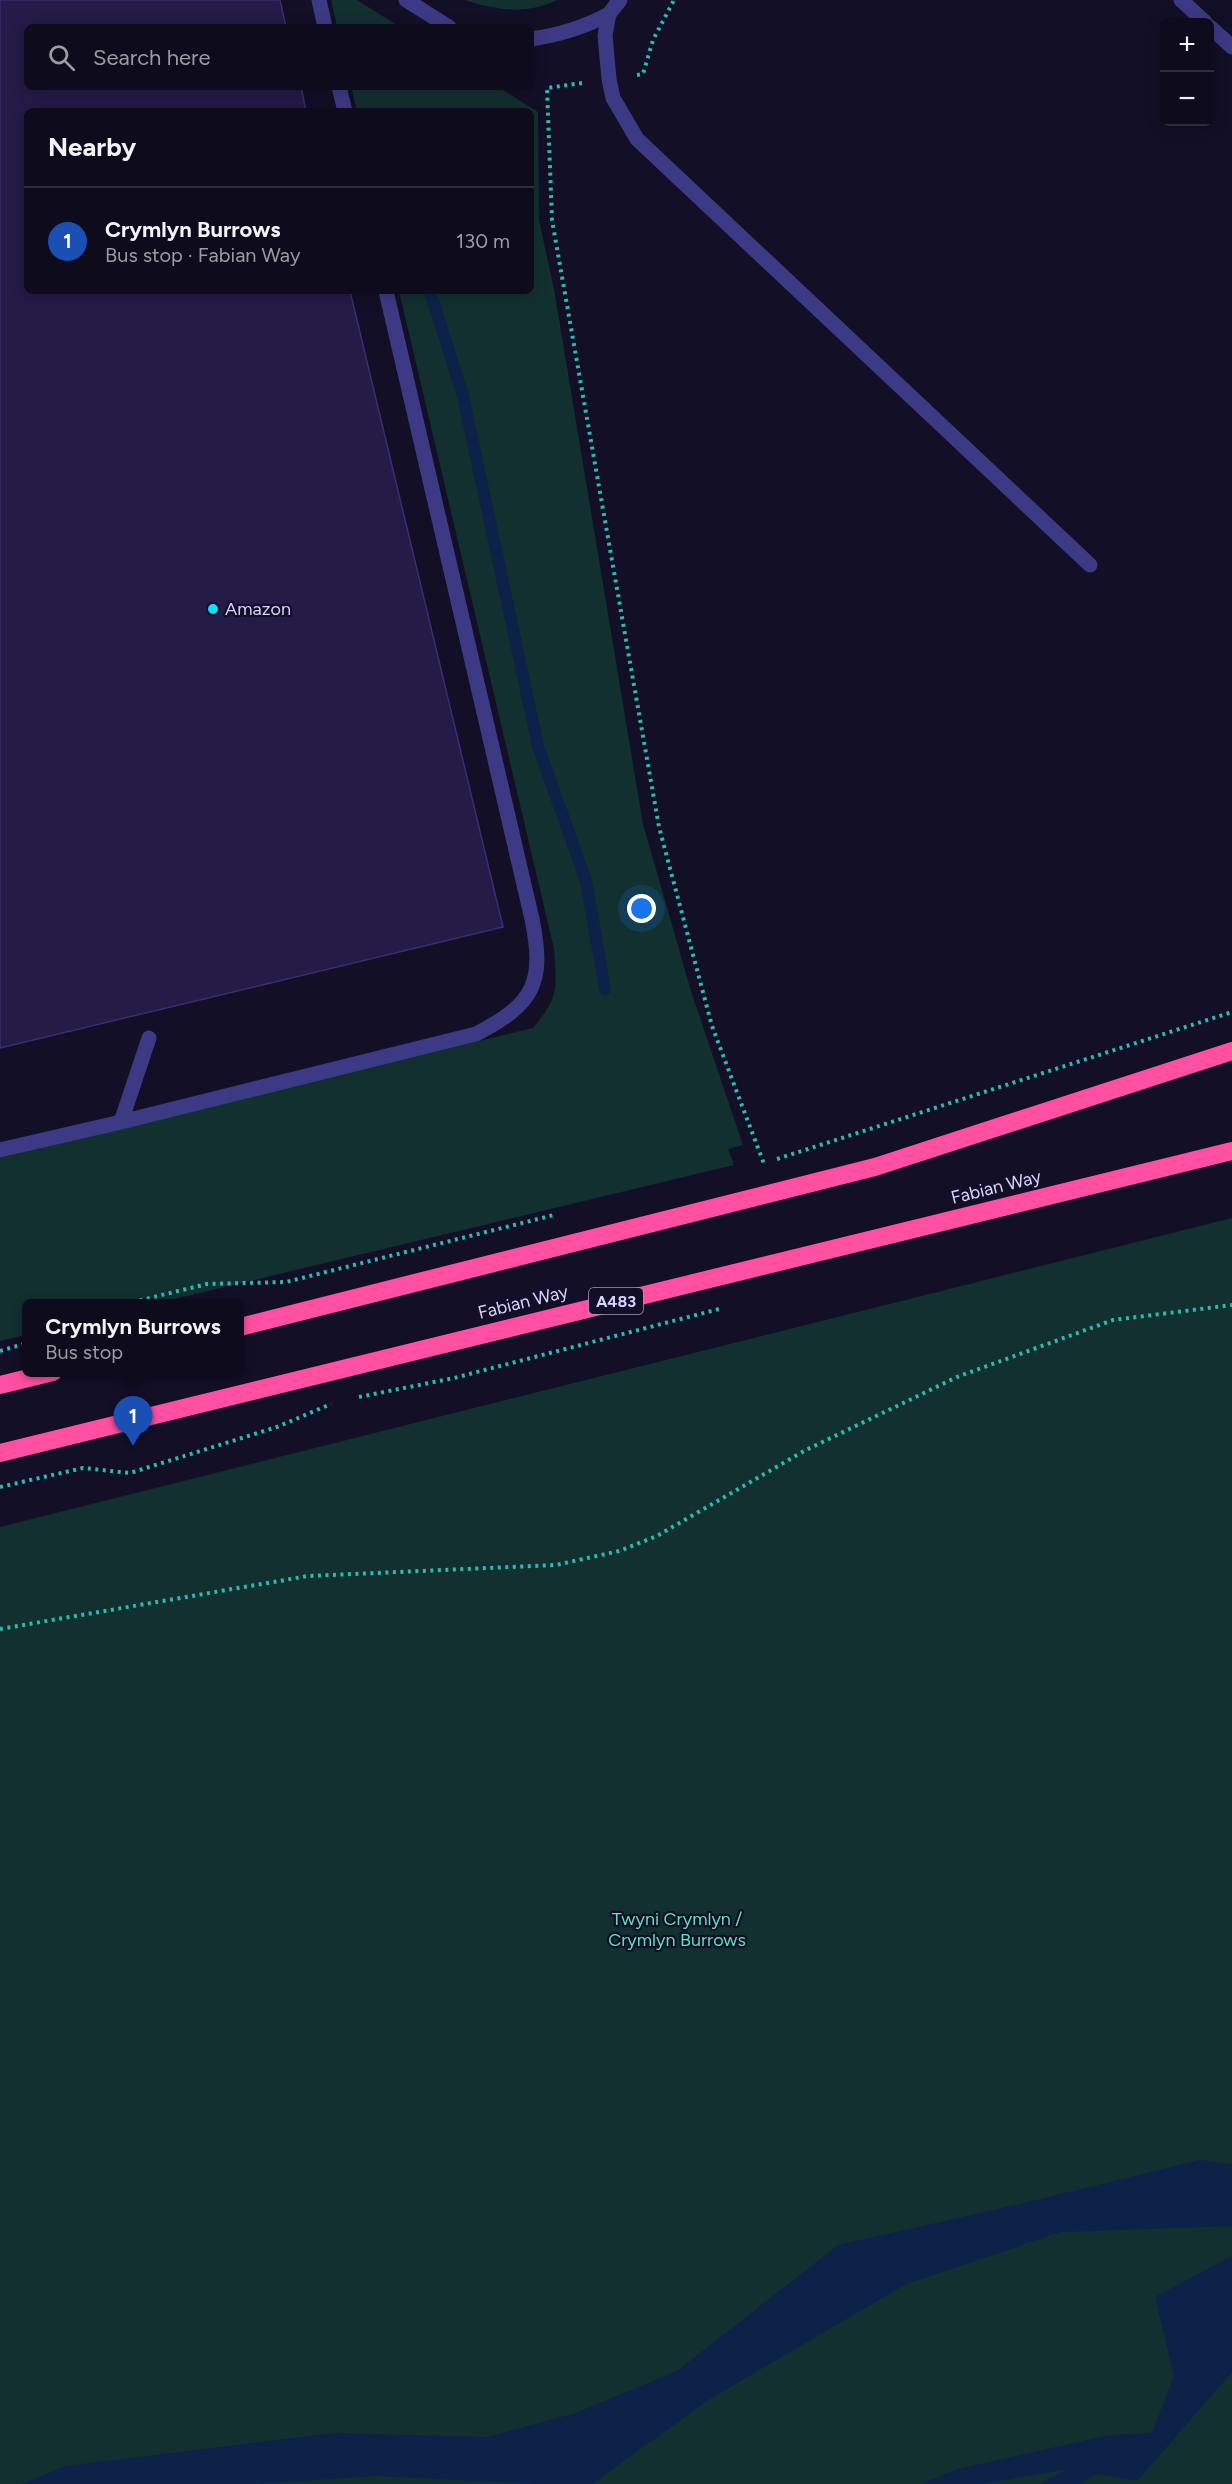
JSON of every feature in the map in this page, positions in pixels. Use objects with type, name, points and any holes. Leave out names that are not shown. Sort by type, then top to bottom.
[{"type":"highway","points":[[244,1326],[874,1167],[1232,1051]]},
{"type":"highway","name":"Fabian Way","points":[[0,1453],[1232,1151]]},
{"type":"highway","points":[[0,1385],[33,1377]]},
{"type":"street","points":[[319,0],[324,24]]},
{"type":"street","points":[[406,0],[444,24]]},
{"type":"street","points":[[534,39],[562,35],[587,26],[609,14],[620,0]]},
{"type":"street","points":[[1181,0],[1201,18]]},
{"type":"street","points":[[609,14],[605,35],[613,98],[637,139],[1090,566]]},
{"type":"street","points":[[1214,31],[1232,47]]},
{"type":"street","points":[[340,90],[344,108]]},
{"type":"street","points":[[0,1150],[476,1034],[498,1023],[530,994],[538,970],[537,945],[532,919],[388,294]]},
{"type":"street","points":[[121,1122],[149,1038]]},
{"type":"path","points":[[643,74],[653,40],[674,0]]},
{"type":"path","points":[[547,88],[552,220],[659,827],[712,1026],[764,1164]]},
{"type":"path","points":[[752,1166],[1232,1012]]},
{"type":"path","points":[[145,1299],[207,1284],[285,1282],[555,1215]]},
{"type":"path","points":[[0,1629],[308,1576],[556,1565],[619,1551],[657,1536],[806,1450],[957,1377],[1113,1320],[1232,1305]]},
{"type":"path","points":[[355,1398],[454,1378],[730,1306]]},
{"type":"path","points":[[0,1351],[22,1344]]},
{"type":"path","points":[[0,1487],[82,1468],[130,1473],[277,1427],[333,1403]]},
{"type":"green space","points":[[331,0],[357,0],[395,24],[336,24]]},
{"type":"green space","points":[[465,0],[557,0],[534,8],[511,9]]},
{"type":"green space","points":[[352,90],[503,90],[532,108],[356,108]]},
{"type":"green space","points":[[534,110],[538,112],[539,220],[554,289],[643,824],[691,991],[743,1145],[728,1149],[734,1165],[175,1299],[22,1299],[22,1336],[0,1341],[0,1158],[533,1028],[552,1000],[556,983],[554,949],[400,294],[534,294]]},
{"type":"green space","name":"Twyni Crymlyn / Crymlyn Burrows","points":[[1232,1218],[1232,2484],[0,2484],[0,1527]]},
{"type":"water","points":[[1200,2160],[1232,2164],[1232,2226],[1061,2232],[906,2284],[710,2399],[592,2484],[539,2484],[376,2476],[253,2484],[22,2484],[66,2466],[333,2433],[487,2437],[576,2413],[677,2371],[838,2245]]},
{"type":"water","points":[[1232,2256],[1232,2372],[1137,2481],[1096,2474],[1080,2484],[1040,2484],[1068,2469],[982,2484],[921,2484],[958,2469],[1109,2435],[1152,2433],[1174,2376],[1155,2297]]},
{"type":"building","name":"Amazon","points":[[0,0],[280,0],[285,24],[24,24],[24,90],[302,90],[305,108],[24,108],[24,294],[351,294],[503,927],[0,1048]]},
{"type":"waterway","points":[[431,294],[463,396],[538,746],[586,881],[605,989]]},
{"type":"place","name":"Amazon","points":[[213,609]]},
{"type":"place","name":"Crymlyn Burrows","points":[[133,1446]]}]
